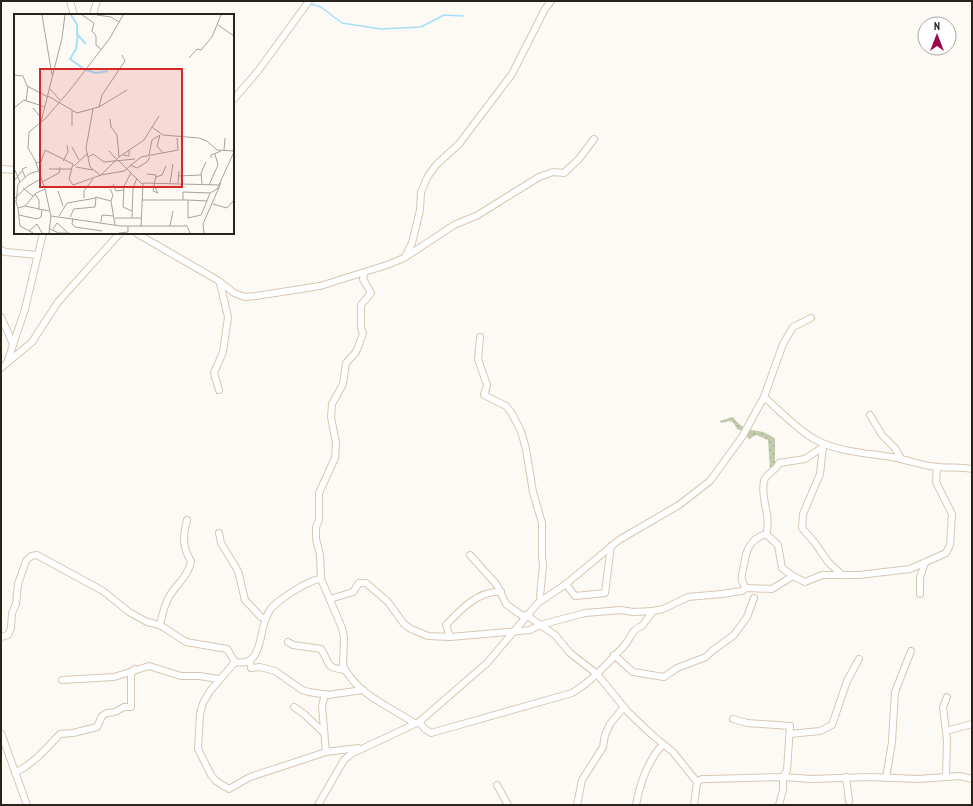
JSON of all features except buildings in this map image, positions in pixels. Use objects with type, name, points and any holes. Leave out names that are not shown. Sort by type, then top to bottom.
[{"type":"street","points":[[70,1],[74,14]]},
{"type":"street","points":[[93,14],[97,1]]},
{"type":"street","points":[[234,99],[258,71],[309,1]]},
{"type":"street","points":[[404,258],[412,243],[420,210],[420,192],[429,174],[437,164],[459,144],[512,74],[545,9],[551,1]]},
{"type":"street","points":[[138,234],[239,295],[256,296],[320,286],[364,273],[404,258],[454,225],[478,215],[539,177],[553,172],[566,171],[579,159],[594,139]]},
{"type":"street","points":[[1,169],[14,170]]},
{"type":"street","points":[[4,366],[13,344],[31,288],[43,234]]},
{"type":"street","points":[[4,366],[32,342],[58,302],[119,234]]},
{"type":"street","points":[[1,250],[5,252],[38,255]]},
{"type":"street","points":[[364,273],[363,279],[371,293],[361,304],[361,328],[363,333],[356,352],[346,363],[343,384],[332,404],[331,416],[336,443],[335,458],[319,493],[316,539],[320,555],[321,579],[342,628],[344,637],[342,659],[345,670],[374,700],[417,722],[427,732],[441,731],[572,693],[585,685],[614,655],[625,646],[633,632],[642,626],[653,611]]},
{"type":"street","points":[[219,390],[214,373],[223,352],[228,317],[220,283]]},
{"type":"street","points":[[1,317],[13,344]]},
{"type":"street","points":[[318,805],[344,760],[364,747],[403,730],[417,722],[487,663],[511,632],[541,600],[566,584],[611,546],[638,528],[679,505],[710,481],[742,437],[764,397],[783,344],[793,327],[811,318]]},
{"type":"street","points":[[480,337],[478,359],[487,385],[484,395],[506,406],[511,412],[521,431],[526,450],[533,492],[542,523],[543,566],[540,596],[541,600]]},
{"type":"street","points":[[764,397],[789,420],[823,445],[867,455],[901,459],[913,463],[937,467],[972,469]]},
{"type":"street","points":[[870,415],[882,435],[895,448],[901,459]]},
{"type":"street","points":[[766,534],[768,516],[763,498],[764,480],[768,474],[775,470],[779,463],[805,459],[823,445]]},
{"type":"street","points":[[823,445],[820,474],[803,514],[802,528],[828,562],[842,575]]},
{"type":"street","points":[[766,534],[778,545],[782,568],[805,582],[822,576],[859,575],[910,569],[946,553],[950,545],[952,514],[936,482],[937,467]]},
{"type":"street","points":[[160,625],[164,609],[170,596],[190,568],[191,561],[184,550],[183,537],[186,520]]},
{"type":"street","points":[[219,533],[221,543],[238,571],[245,600],[261,617],[266,619]]},
{"type":"street","points":[[766,534],[759,536],[746,551],[744,567],[741,573],[741,583],[749,590],[772,589],[793,576]]},
{"type":"street","points":[[566,584],[574,596],[606,593],[611,546]]},
{"type":"street","points":[[1,637],[8,635],[11,628],[12,613],[26,560],[31,556],[37,555],[103,591],[129,612],[147,622],[160,625],[186,642],[227,649],[235,662],[244,664],[250,662],[255,654],[270,610],[291,593],[315,579],[321,579]]},
{"type":"street","points":[[470,555],[497,585],[506,604],[555,635],[570,653],[597,674],[624,707],[673,752],[697,782],[694,805]]},
{"type":"street","points":[[920,594],[920,577],[925,563]]},
{"type":"street","points":[[330,599],[347,595],[353,592],[359,583],[366,583],[388,602],[404,624],[411,629],[428,636],[450,637],[530,630],[540,625],[585,613],[621,610],[633,612],[653,611],[663,609],[688,597],[742,591],[746,588]]},
{"type":"street","points":[[450,637],[446,625],[460,612],[484,593],[501,592]]},
{"type":"street","points":[[614,655],[633,672],[664,676],[677,668],[706,657],[712,650],[734,635],[747,617],[754,598]]},
{"type":"street","points":[[288,642],[294,646],[320,649],[328,665],[345,670]]},
{"type":"street","points":[[886,778],[892,742],[895,692],[911,651]]},
{"type":"street","points":[[790,734],[820,732],[832,725],[847,681],[859,659]]},
{"type":"street","points":[[235,662],[230,670],[219,678],[203,704],[200,714],[198,748],[211,775],[221,785],[229,789],[250,778],[326,752],[337,749],[364,747]]},
{"type":"street","points":[[250,662],[251,668],[265,668],[274,671],[302,690],[325,694],[363,690]]},
{"type":"street","points":[[62,680],[114,676],[149,666],[181,676],[219,678]]},
{"type":"street","points":[[15,773],[27,767],[43,753],[60,734],[73,733],[97,727],[102,716],[107,713],[115,712],[124,707],[131,707],[131,674],[135,669]]},
{"type":"street","points":[[325,694],[322,706],[326,752]]},
{"type":"street","points":[[946,776],[946,731],[943,707],[947,697]]},
{"type":"street","points":[[294,707],[304,714],[324,733]]},
{"type":"street","points":[[577,805],[582,780],[603,747],[610,724],[624,707]]},
{"type":"street","points":[[733,719],[747,723],[790,726],[787,770],[784,778],[781,803]]},
{"type":"street","points":[[946,731],[972,724]]},
{"type":"street","points":[[1,733],[27,805]]},
{"type":"street","points":[[636,805],[638,791],[649,762],[663,744]]},
{"type":"street","points":[[337,749],[344,755],[344,760]]},
{"type":"street","points":[[1,755],[8,753]]},
{"type":"street","points":[[697,782],[708,778],[811,779],[846,777],[918,779],[960,776],[972,779]]},
{"type":"street","points":[[846,777],[849,801]]},
{"type":"street","points":[[497,785],[508,805]]},
{"type":"green space","points":[[733,417],[743,427],[764,432],[775,439],[775,470],[770,468],[768,440],[756,435],[749,439],[742,431],[737,429],[733,422],[729,421],[722,423],[719,421]]},
{"type":"waterway","points":[[311,4],[321,7],[342,23],[381,29],[421,27],[444,15],[464,16]]}]
